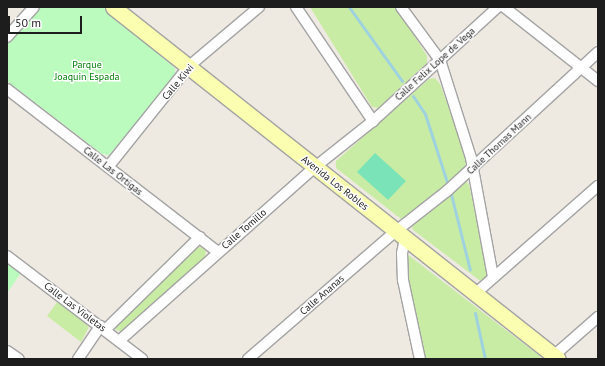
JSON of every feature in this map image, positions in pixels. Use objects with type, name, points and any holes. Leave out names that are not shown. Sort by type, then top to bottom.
[{"type":"main road","name":"Avenida Los Robles","points":[[113,7],[400,235],[476,293],[554,358]]},
{"type":"street","points":[[7,37],[34,7]]},
{"type":"street","name":"Calle Kiwi","points":[[108,167],[188,67],[258,7]]},
{"type":"street","points":[[296,7],[373,121]]},
{"type":"street","points":[[401,7],[440,60],[472,168],[493,277]]},
{"type":"street","name":"Calle Felix Lope de Vega","points":[[373,121],[498,7]]},
{"type":"street","points":[[504,7],[598,81]]},
{"type":"street","name":"Calle Thomas Mann","points":[[400,235],[598,52]]},
{"type":"street","name":"Calle Las Ortigas","points":[[7,89],[218,252]]},
{"type":"street","name":"Calle Tomillo","points":[[120,341],[315,167],[373,121]]},
{"type":"street","points":[[476,293],[598,186]]},
{"type":"street","points":[[400,235],[403,280],[420,359]]},
{"type":"street","name":"Calle Ananas","points":[[248,359],[400,235]]},
{"type":"street","points":[[78,359],[102,328],[200,237]]},
{"type":"street","name":"Calle Las Violetas","points":[[7,256],[142,359]]},
{"type":"street","points":[[554,358],[598,317]]},
{"type":"street","points":[[7,351],[19,359]]},
{"type":"green space","name":"Parque Joaquin Espada","points":[[39,7],[103,7],[175,68],[175,75],[172,79],[109,155],[102,154],[7,81],[7,44]]},
{"type":"green space","points":[[310,7],[396,7],[427,56],[427,63],[378,108],[372,107]]},
{"type":"green space","points":[[435,78],[440,84],[467,158],[465,167],[448,185],[407,218],[401,219],[336,168],[336,161],[429,79]]},
{"type":"green space","points":[[375,153],[406,181],[388,200],[357,172]]},
{"type":"green space","points":[[463,182],[468,183],[470,188],[488,280],[483,283],[413,230],[412,226]]},
{"type":"green space","points":[[200,247],[206,250],[205,258],[121,331],[116,330],[115,325],[196,248]]},
{"type":"green space","points":[[402,250],[541,357],[539,359],[425,359],[410,312]]},
{"type":"green space","points":[[7,262],[21,273],[7,293]]},
{"type":"green space","points":[[58,301],[89,327],[81,342],[47,316]]},
{"type":"waterway","points":[[349,7],[402,81]]},
{"type":"waterway","points":[[413,96],[425,114],[447,182]]},
{"type":"waterway","points":[[451,194],[470,270]]},
{"type":"waterway","points":[[475,313],[485,359]]}]
